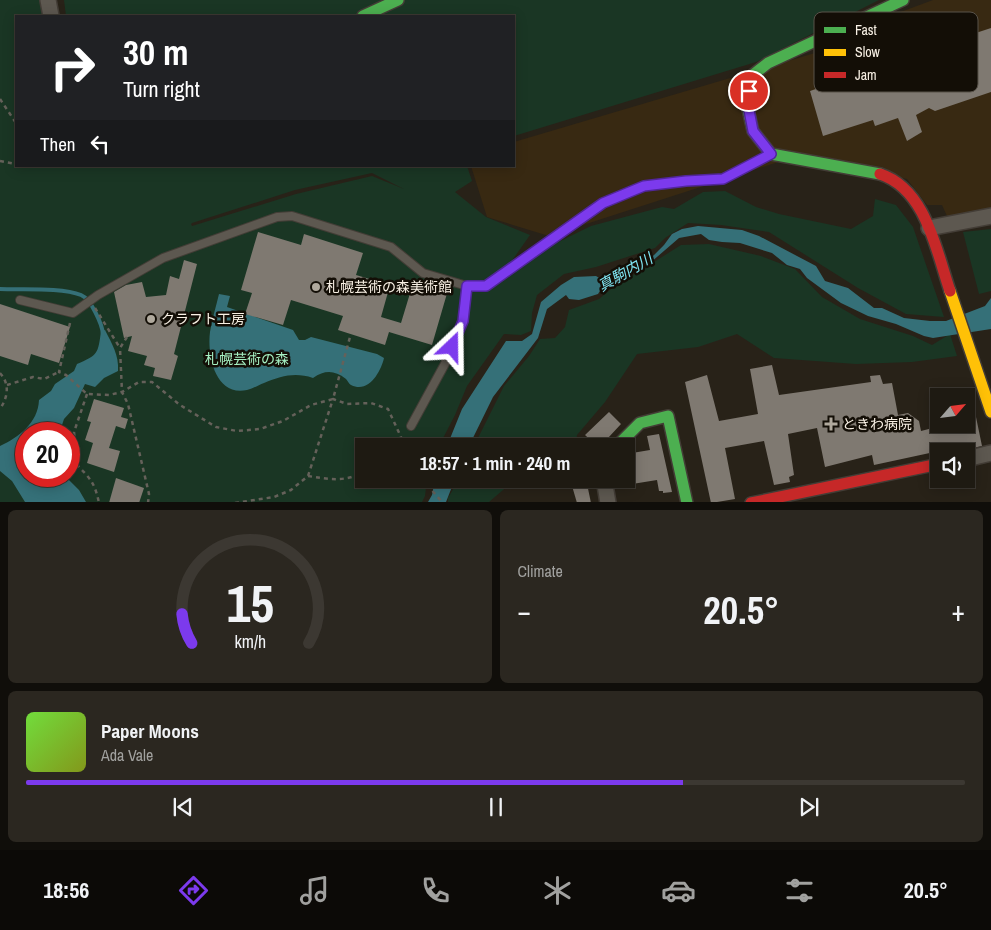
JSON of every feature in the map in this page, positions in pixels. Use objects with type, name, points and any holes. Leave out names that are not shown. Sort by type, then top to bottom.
[{"type":"street","points":[[48,0],[51,15]]},
{"type":"street","points":[[365,15],[398,0]]},
{"type":"street","points":[[877,12],[903,0]]},
{"type":"street","points":[[814,42],[768,63],[750,77],[748,105],[753,131],[771,154],[872,171],[887,176],[901,185],[914,198],[929,228],[940,257],[991,412]]},
{"type":"street","points":[[929,228],[991,216]]},
{"type":"street","points":[[625,438],[640,423],[668,416],[687,502]]},
{"type":"street","points":[[975,456],[991,453]]},
{"type":"street","points":[[751,502],[764,502],[930,466]]},
{"type":"street","points":[[606,488],[608,502]]},
{"type":"lane","points":[[20,300],[76,310],[163,258],[277,217],[292,216],[391,247],[423,274],[467,286],[486,286],[603,203],[644,186],[723,179],[771,154]]},
{"type":"lane","points":[[411,426],[447,360],[463,321],[467,286]]},
{"type":"path","points":[[0,99],[15,121]]},
{"type":"path","points":[[0,160],[15,164]]},
{"type":"path","points":[[94,307],[120,348],[122,392],[128,404],[133,424],[149,494],[148,502]]},
{"type":"path","points":[[59,372],[76,310]]},
{"type":"path","points":[[120,348],[127,337]]},
{"type":"path","points":[[235,502],[274,498],[291,490],[308,476],[339,380],[350,337]]},
{"type":"path","points":[[7,385],[33,377],[44,379],[59,372],[66,375],[87,394],[109,395],[122,392],[139,382],[152,382],[197,416],[216,427],[237,431],[260,429],[283,421],[311,406],[333,399],[347,404],[371,404],[388,409],[400,438]]},
{"type":"path","points":[[0,373],[7,385],[5,402],[0,409]]},
{"type":"path","points":[[87,394],[74,432],[78,466],[92,479],[97,490],[99,502]]},
{"type":"path","points":[[308,476],[330,480],[346,479],[355,475]]},
{"type":"path","points":[[430,488],[443,502]]},
{"type":"shaded area","points":[[933,0],[991,0],[991,211],[947,216],[942,205],[927,205],[907,179],[800,155],[549,236],[487,217],[471,167],[515,167],[515,142],[814,53],[814,92],[978,92],[978,12],[901,12]]},
{"type":"green space","name":"札幌芸術の森","points":[[0,0],[42,0],[45,15],[15,15],[15,167],[467,167],[472,181],[455,192],[486,217],[530,235],[511,262],[520,269],[548,247],[591,226],[662,207],[674,209],[703,192],[725,191],[756,207],[779,214],[851,229],[873,216],[875,199],[896,205],[913,227],[944,317],[906,314],[858,288],[769,232],[721,225],[688,223],[665,238],[655,248],[596,267],[564,274],[537,295],[532,313],[531,331],[521,335],[504,334],[467,386],[443,438],[355,438],[355,488],[426,488],[422,502],[0,502]],"holes":[[[372,173],[404,189],[372,176],[296,194],[192,226],[191,224],[295,190]]]},
{"type":"green space","points":[[64,0],[879,0],[855,12],[814,12],[814,33],[756,62],[515,136],[515,15],[66,15]]},
{"type":"green space","points":[[991,229],[991,291],[979,294],[963,232]]},
{"type":"green space","points":[[709,244],[761,256],[795,269],[822,297],[860,319],[913,336],[932,345],[950,334],[957,356],[912,362],[856,364],[774,358],[737,334],[698,347],[637,354],[605,402],[577,435],[577,438],[478,438],[504,386],[529,356],[540,339],[555,338],[565,327],[569,310],[599,299],[611,289],[681,245]]},
{"type":"green space","points":[[454,488],[505,488],[489,502],[448,502],[448,498]]},
{"type":"water","name":"真駒内川","points":[[698,226],[742,230],[759,236],[816,266],[825,281],[848,288],[874,308],[882,308],[904,318],[946,321],[985,306],[991,298],[991,329],[933,338],[924,336],[896,324],[868,316],[841,303],[807,278],[800,269],[787,265],[772,253],[740,243],[709,240],[701,234],[679,238],[650,263],[629,270],[603,286],[598,294],[579,300],[569,299],[566,295],[547,309],[538,338],[493,397],[473,438],[450,438],[462,409],[506,341],[522,341],[532,334],[541,302],[574,277],[596,276],[604,281],[623,270],[632,260],[651,258],[672,234],[682,229]]},
{"type":"water","points":[[219,294],[230,296],[227,307],[293,330],[299,340],[311,337],[377,354],[384,358],[380,369],[369,384],[357,387],[351,385],[342,376],[326,372],[313,378],[300,375],[282,377],[247,390],[236,390],[227,387],[220,381],[215,372],[209,341]]},
{"type":"water","points":[[105,330],[112,345],[116,355],[118,371],[104,378],[95,387],[85,384],[74,408],[63,422],[31,422],[38,408],[39,400],[51,391],[55,384],[74,371],[77,364],[96,353],[101,331]]},
{"type":"water","points":[[14,438],[15,486],[0,471],[0,446]]},
{"type":"water","points":[[16,487],[76,487],[86,502],[25,502]]},
{"type":"water","points":[[433,488],[451,488],[446,502],[428,502]]},
{"type":"building","points":[[991,28],[991,92],[935,111],[929,108],[916,115],[922,132],[907,141],[898,118],[875,126],[873,120],[823,136],[810,91],[978,92],[978,32]]},
{"type":"building","name":"札幌芸術の森美術館","points":[[258,232],[301,245],[304,234],[363,253],[356,275],[390,285],[381,317],[401,323],[411,290],[421,293],[424,282],[448,290],[432,345],[389,332],[385,345],[338,330],[343,316],[291,300],[283,325],[245,314],[252,293],[241,290]]},
{"type":"building","name":"クラフト工房","points":[[184,260],[197,264],[174,354],[178,356],[171,380],[153,376],[155,368],[144,365],[147,356],[128,351],[132,336],[124,338],[114,292],[126,285],[142,282],[146,297],[166,295],[170,276],[179,279]]},
{"type":"building","points":[[0,304],[70,327],[59,363],[31,354],[28,365],[0,356]]},
{"type":"building","points":[[772,365],[779,395],[871,382],[870,376],[880,375],[883,384],[892,383],[898,415],[908,413],[919,421],[921,431],[930,429],[930,433],[975,433],[976,417],[982,446],[975,448],[975,443],[930,443],[930,453],[874,465],[872,455],[825,467],[817,428],[788,434],[794,475],[789,477],[790,482],[774,485],[764,441],[725,448],[735,499],[711,502],[685,382],[707,375],[719,421],[758,414],[750,369]]},
{"type":"building","points":[[94,399],[124,408],[121,417],[128,419],[125,429],[116,426],[109,448],[120,451],[114,472],[87,463],[93,443],[85,440],[91,422],[87,421]]},
{"type":"building","points":[[609,412],[621,424],[608,438],[588,438],[585,435]]},
{"type":"building","points":[[659,434],[672,492],[663,493],[663,491],[659,491],[657,480],[635,484],[635,452],[650,450],[647,436]]},
{"type":"building","points":[[116,478],[144,488],[139,502],[109,502]]},
{"type":"building","points":[[573,488],[588,488],[591,502],[577,502]]},
{"type":"waterway","points":[[0,289],[53,290],[73,292],[81,295],[89,301],[101,324],[103,334]]},
{"type":"traffic: fast","points":[[365,15],[398,0]]},
{"type":"traffic: fast","points":[[877,12],[903,0]]},
{"type":"traffic: fast","points":[[814,42],[768,63],[750,77],[747,105],[753,131],[771,154],[880,174]]},
{"type":"traffic: fast","points":[[625,438],[640,423],[668,416],[687,502]]},
{"type":"traffic: slow","points":[[950,291],[991,412]]},
{"type":"traffic: jam","points":[[880,174],[896,182],[919,207],[934,240],[950,291]]},
{"type":"traffic: jam","points":[[756,502],[930,466]]},
{"type":"place","name":"札幌芸術の森美術館","points":[[316,287]]},
{"type":"place","name":"クラフト工房","points":[[151,319]]},
{"type":"place","name":"ときわ病院","points":[[831,424]]},
{"type":"route","points":[[452,347],[463,321],[467,286],[486,286],[603,203],[644,186],[723,179],[771,154],[753,131],[748,105],[749,91]]}]
